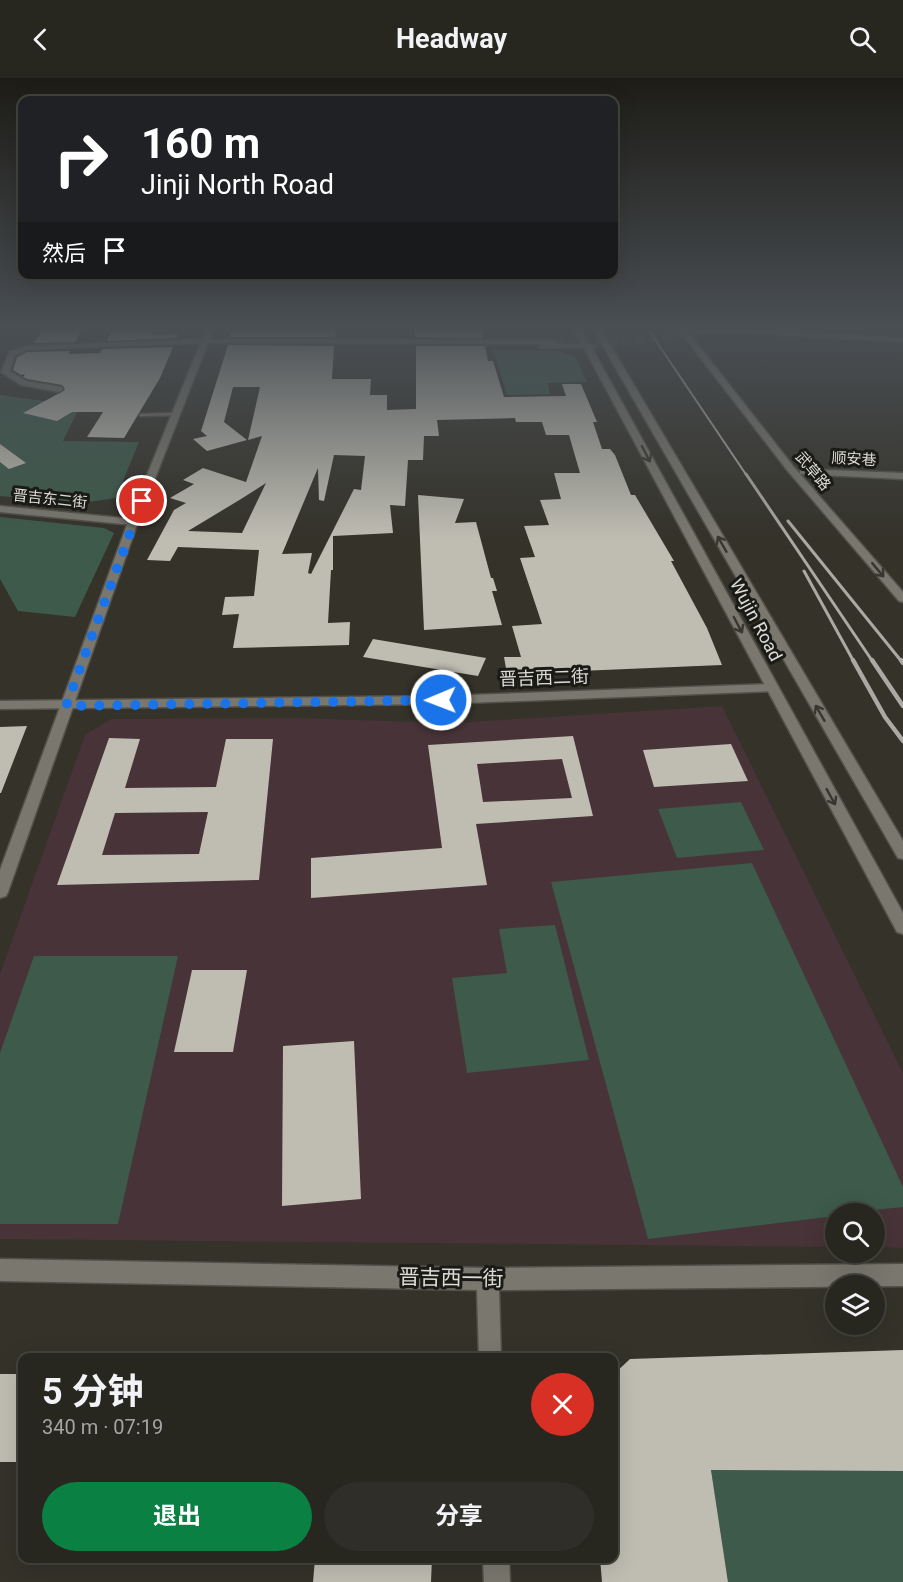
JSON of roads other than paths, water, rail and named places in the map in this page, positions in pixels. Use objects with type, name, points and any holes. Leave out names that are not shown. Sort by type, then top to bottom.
[{"type":"street","points":[[0,892],[133,522],[182,399]]},
{"type":"street","name":"Wujin Road","points":[[613,399],[903,928]]},
{"type":"street","name":"Wujin Road","points":[[638,399],[903,854]]},
{"type":"street","name":"武草路","points":[[739,399],[790,468],[903,599]]},
{"type":"street","name":"武草路","points":[[744,399],[803,472],[903,583]]},
{"type":"street","name":"顺安巷","points":[[803,472],[903,476]]},
{"type":"street","name":"晋吉东二街","points":[[0,509],[133,522]]},
{"type":"street","name":"晋吉西二街","points":[[0,705],[441,700],[772,688]]},
{"type":"street","name":"晋吉西一街","points":[[0,1270],[488,1279],[903,1275]]},
{"type":"street","points":[[488,1279],[490,1353]]},
{"type":"street","points":[[496,1563],[497,1582]]},
{"type":"lane","points":[[141,415],[176,414]]},
{"type":"railway","points":[[695,399],[747,476]]},
{"type":"railway","points":[[746,474],[873,662]]},
{"type":"railway","points":[[788,521],[902,662]]},
{"type":"railway","points":[[804,571],[854,662]]},
{"type":"railway","points":[[853,660],[885,717],[903,741]]},
{"type":"railway","points":[[872,660],[903,706]]}]
